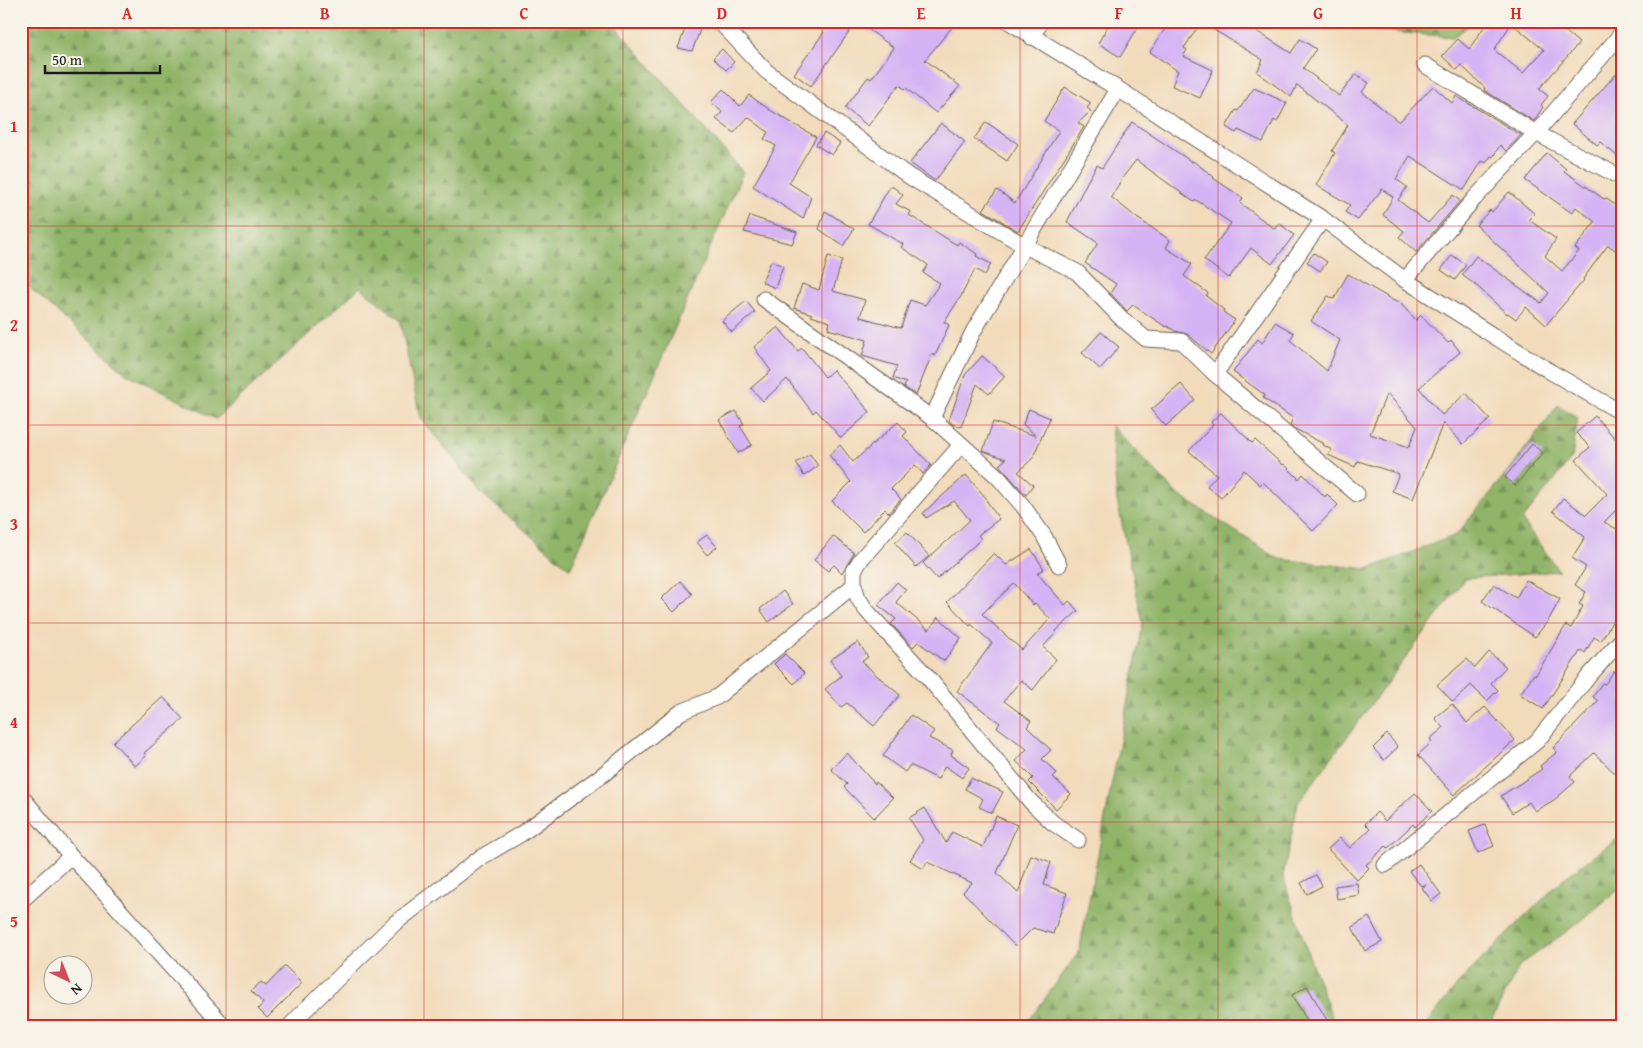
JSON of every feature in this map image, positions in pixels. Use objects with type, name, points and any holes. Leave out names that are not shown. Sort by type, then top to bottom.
[{"type":"street","points":[[720,21],[766,71],[910,177],[1025,246],[1078,272],[1121,318],[1146,339],[1180,341],[1215,374],[1357,494]]},
{"type":"street","points":[[1008,21],[1324,219],[1405,280],[1551,372],[1622,413]]},
{"type":"street","points":[[1031,37],[1042,21]]},
{"type":"street","points":[[1405,280],[1474,199],[1536,133],[1622,33]]},
{"type":"street","points":[[1425,64],[1536,133],[1622,178]]},
{"type":"street","points":[[932,418],[973,332],[1118,89]]},
{"type":"street","points":[[1215,374],[1324,219]]},
{"type":"street","points":[[764,299],[932,418],[962,444],[998,478],[1023,506],[1044,536],[1059,565]]},
{"type":"street","points":[[962,444],[862,558],[854,570],[854,585],[858,598],[866,610],[926,675],[1030,801],[1053,823],[1078,840]]},
{"type":"street","points":[[289,1027],[402,917],[480,858],[521,834],[601,776],[682,712],[717,697],[854,585]]},
{"type":"street","points":[[1385,865],[1537,741],[1589,676],[1622,639]]},
{"type":"street","points":[[21,796],[71,856],[225,1027]]},
{"type":"street","points":[[21,900],[71,856]]},
{"type":"green space","points":[[21,21],[611,21],[743,172],[570,569],[481,493],[420,417],[400,320],[360,287],[216,419],[127,374],[21,280]]},
{"type":"green space","points":[[1304,21],[1475,21],[1453,37],[1307,25]]},
{"type":"green space","points":[[1558,405],[1578,418],[1572,458],[1522,520],[1559,571],[1465,578],[1298,803],[1283,876],[1307,951],[1336,1027],[1024,1027],[1079,952],[1143,623],[1117,500],[1111,425],[1177,494],[1279,559],[1368,569],[1456,535],[1508,472]]},
{"type":"green space","points":[[1622,835],[1622,886],[1581,921],[1520,965],[1492,1019],[1499,1027],[1424,1027],[1462,979],[1563,879]]},
{"type":"building","points":[[688,21],[702,25],[692,51],[678,48]]},
{"type":"building","points":[[813,21],[857,21],[811,86],[794,74],[824,32]]},
{"type":"building","points":[[857,21],[957,21],[925,60],[960,86],[936,113],[906,88],[899,85],[868,126],[845,108],[868,77],[871,79],[894,48]]},
{"type":"building","points":[[1111,21],[1142,21],[1120,57],[1098,43]]},
{"type":"building","points":[[1170,21],[1253,21],[1250,27],[1291,53],[1300,39],[1316,49],[1303,68],[1339,96],[1356,74],[1369,83],[1362,92],[1399,122],[1433,86],[1452,103],[1456,96],[1521,135],[1506,151],[1500,145],[1493,157],[1491,156],[1486,163],[1482,161],[1464,190],[1410,156],[1396,179],[1407,187],[1398,200],[1428,223],[1453,195],[1460,201],[1416,252],[1399,237],[1404,231],[1383,215],[1393,197],[1382,189],[1358,220],[1345,212],[1350,205],[1316,185],[1335,153],[1332,151],[1348,125],[1297,85],[1291,97],[1257,72],[1263,60],[1201,22],[1184,48],[1187,50],[1183,56],[1213,70],[1200,98],[1172,86],[1178,71],[1150,52]]},
{"type":"building","points":[[1488,21],[1500,21],[1509,27],[1494,50],[1523,73],[1544,50],[1509,21],[1547,21],[1554,27],[1557,24],[1579,43],[1539,89],[1548,96],[1541,105],[1543,107],[1534,121],[1484,90],[1485,88],[1461,65],[1457,70],[1442,56],[1458,39],[1469,49]]},
{"type":"building","points":[[722,49],[734,62],[726,70],[713,58]]},
{"type":"building","points":[[1622,70],[1622,160],[1600,142],[1597,145],[1572,124],[1614,76]]},
{"type":"building","points":[[1065,87],[1091,103],[1087,108],[1091,111],[1078,123],[1084,127],[1018,231],[983,210],[997,190],[1015,203],[1059,131],[1044,121]]},
{"type":"building","points":[[1254,88],[1287,103],[1277,122],[1274,120],[1263,142],[1238,130],[1236,133],[1226,127],[1236,110],[1238,111]]},
{"type":"building","points":[[723,89],[740,106],[749,95],[770,110],[816,137],[789,183],[811,197],[803,219],[753,186],[776,146],[764,139],[768,132],[748,117],[734,133],[716,119],[722,112],[711,102]]},
{"type":"building","points":[[986,122],[1018,144],[1007,161],[974,139]]},
{"type":"building","points":[[1132,122],[1193,161],[1213,178],[1243,198],[1240,203],[1275,229],[1279,223],[1294,235],[1272,264],[1251,248],[1229,278],[1204,260],[1231,223],[1196,200],[1194,202],[1136,160],[1123,177],[1111,197],[1137,218],[1170,240],[1166,248],[1192,264],[1184,276],[1208,293],[1206,296],[1235,320],[1211,354],[1187,334],[1166,327],[1133,305],[1127,311],[1110,293],[1116,284],[1085,263],[1098,243],[1067,222],[1097,165],[1102,168]]},
{"type":"building","points":[[941,123],[965,142],[935,181],[910,163]]},
{"type":"building","points":[[824,133],[840,143],[832,155],[816,145]]},
{"type":"building","points":[[1547,153],[1566,169],[1564,171],[1604,199],[1606,198],[1622,211],[1622,255],[1608,245],[1584,280],[1546,325],[1526,307],[1516,319],[1507,314],[1462,275],[1476,256],[1541,303],[1549,293],[1476,225],[1490,210],[1492,212],[1509,192],[1535,214],[1529,220],[1556,239],[1545,256],[1562,271],[1579,251],[1575,248],[1595,222],[1576,207],[1572,213],[1525,180]]},
{"type":"building","points":[[891,185],[903,195],[896,204],[911,212],[909,215],[957,245],[959,242],[977,254],[976,256],[991,264],[985,275],[975,269],[960,298],[944,322],[949,325],[935,356],[932,354],[916,395],[904,387],[906,383],[893,378],[897,366],[862,356],[867,340],[828,329],[830,322],[794,308],[802,284],[819,290],[828,256],[842,260],[833,291],[865,300],[860,317],[901,328],[910,300],[925,305],[940,283],[923,273],[928,265],[901,247],[903,244],[868,224]]},
{"type":"building","points":[[825,211],[854,229],[843,246],[819,229]]},
{"type":"building","points":[[750,216],[797,232],[792,244],[744,232]]},
{"type":"building","points":[[1314,253],[1327,262],[1320,271],[1307,262]]},
{"type":"building","points":[[1452,255],[1466,265],[1455,280],[1441,270]]},
{"type":"building","points":[[771,261],[783,266],[775,288],[762,282]]},
{"type":"building","points":[[1348,274],[1396,302],[1398,301],[1416,320],[1421,315],[1448,343],[1451,340],[1460,352],[1419,388],[1442,415],[1466,393],[1490,419],[1463,444],[1443,423],[1413,499],[1392,491],[1399,474],[1358,461],[1355,467],[1328,455],[1332,450],[1295,429],[1290,425],[1293,418],[1263,398],[1265,395],[1233,372],[1258,339],[1262,343],[1275,322],[1294,333],[1290,340],[1327,371],[1340,340],[1311,321],[1328,296],[1334,299]],"holes":[[[1387,393],[1417,427],[1409,447],[1370,434]]]},
{"type":"building","points":[[746,301],[755,312],[732,332],[722,321]]},
{"type":"building","points":[[778,327],[798,351],[802,348],[825,377],[833,370],[870,412],[841,438],[816,410],[813,413],[787,379],[763,401],[751,388],[771,371],[754,347]]},
{"type":"building","points":[[1101,332],[1119,347],[1100,369],[1082,353]]},
{"type":"building","points":[[982,356],[1005,376],[989,394],[977,384],[961,427],[952,424],[949,420],[965,375]]},
{"type":"building","points":[[1181,384],[1195,400],[1166,426],[1151,410]]},
{"type":"building","points":[[1029,409],[1050,418],[1032,459],[1018,472],[1033,485],[1026,495],[999,465],[1006,459],[983,451],[993,422],[1036,436],[1023,424]]},
{"type":"building","points":[[736,411],[744,424],[740,426],[752,445],[738,453],[719,420]]},
{"type":"building","points":[[1221,413],[1252,443],[1255,440],[1299,479],[1303,474],[1325,497],[1327,494],[1338,505],[1313,531],[1263,482],[1260,485],[1244,470],[1221,498],[1207,486],[1217,475],[1189,451],[1213,425],[1211,422]]},
{"type":"building","points":[[1595,416],[1622,446],[1622,504],[1604,522],[1622,532],[1622,613],[1616,622],[1613,620],[1601,641],[1594,637],[1585,653],[1581,650],[1543,709],[1520,694],[1534,674],[1536,675],[1566,625],[1571,628],[1583,606],[1579,604],[1586,592],[1575,585],[1586,567],[1572,558],[1585,537],[1553,511],[1563,498],[1586,515],[1607,494],[1576,460],[1590,447],[1576,433]]},
{"type":"building","points":[[898,422],[907,432],[903,436],[931,465],[923,474],[915,465],[891,489],[901,499],[889,513],[885,509],[863,532],[832,501],[851,482],[829,455],[840,445],[853,462]]},
{"type":"building","points":[[1532,444],[1543,453],[1515,486],[1505,477]]},
{"type":"building","points":[[810,454],[818,466],[804,476],[796,463]]},
{"type":"building","points":[[966,475],[987,499],[999,519],[978,535],[981,539],[937,579],[923,563],[970,520],[954,501],[926,518],[923,513]]},
{"type":"building","points":[[907,532],[929,556],[916,567],[895,543]]},
{"type":"building","points":[[707,535],[717,547],[707,555],[697,542]]},
{"type":"building","points":[[833,536],[854,553],[842,573],[834,565],[828,571],[814,560]]},
{"type":"building","points":[[1031,549],[1044,569],[1037,573],[1065,605],[1069,601],[1078,611],[1056,631],[1043,647],[1056,659],[1033,690],[1021,680],[1004,701],[1031,721],[1027,727],[1051,750],[1042,759],[1057,773],[1053,777],[1071,794],[1056,809],[1029,782],[1033,778],[1016,761],[1027,749],[997,727],[1000,723],[957,691],[992,643],[971,624],[970,626],[947,602],[994,553],[1006,565]],"holes":[[[1014,583],[1033,605],[1035,603],[1050,619],[1022,650],[982,614]]]},
{"type":"building","points":[[1526,580],[1560,599],[1548,621],[1535,637],[1482,601],[1494,584],[1516,598]]},
{"type":"building","points":[[680,581],[692,594],[674,612],[661,599]]},
{"type":"building","points":[[897,582],[906,590],[896,602],[929,630],[938,617],[961,638],[944,661],[918,642],[913,647],[891,624],[896,619],[878,605]]},
{"type":"building","points":[[783,591],[793,604],[769,622],[760,609]]},
{"type":"building","points":[[858,642],[868,657],[862,661],[900,695],[874,726],[847,703],[841,707],[825,689],[841,676],[830,660]]},
{"type":"building","points":[[1489,652],[1506,667],[1491,683],[1498,690],[1487,701],[1471,685],[1453,702],[1437,685],[1467,659],[1475,668]]},
{"type":"building","points":[[785,654],[804,673],[794,684],[774,664]]},
{"type":"building","points":[[1614,671],[1622,677],[1622,780],[1594,753],[1570,776],[1575,782],[1554,800],[1535,811],[1529,802],[1512,813],[1501,796],[1542,769],[1540,766],[1557,752],[1553,748],[1598,701],[1593,697],[1602,683],[1605,684]]},
{"type":"building","points":[[163,697],[183,719],[144,753],[146,756],[135,766],[113,742]]},
{"type":"building","points":[[1452,704],[1467,723],[1485,707],[1515,740],[1454,795],[1418,755],[1432,742],[1430,739],[1443,728],[1435,718]]},
{"type":"building","points":[[911,715],[934,731],[929,738],[953,750],[951,755],[969,768],[962,778],[945,766],[938,779],[910,765],[905,772],[883,756]]},
{"type":"building","points":[[1387,734],[1398,747],[1384,760],[1373,748]]},
{"type":"building","points":[[847,753],[875,784],[876,782],[893,798],[874,818],[844,787],[847,784],[831,769]]},
{"type":"building","points":[[971,778],[1003,792],[992,813],[979,807],[983,799],[965,789]]},
{"type":"building","points":[[1415,793],[1432,811],[1415,827],[1413,824],[1388,848],[1386,846],[1366,865],[1369,868],[1357,880],[1328,849],[1340,838],[1350,848],[1370,829],[1365,824],[1377,812],[1385,821]]},
{"type":"building","points":[[925,808],[946,843],[952,832],[983,847],[996,816],[1017,825],[997,873],[1018,893],[1031,855],[1051,862],[1044,885],[1067,893],[1053,934],[1033,928],[1015,946],[963,892],[972,883],[927,862],[923,869],[910,860],[923,840],[909,818]]},
{"type":"building","points":[[1485,825],[1494,846],[1478,853],[1469,831]]},
{"type":"building","points":[[1419,864],[1441,894],[1432,901],[1422,888],[1426,885],[1421,886],[1409,871]]},
{"type":"building","points":[[1316,875],[1322,886],[1307,894],[1301,883]]},
{"type":"building","points":[[1357,883],[1359,895],[1337,899],[1335,886]]},
{"type":"building","points":[[1369,917],[1382,942],[1365,951],[1352,927]]},
{"type":"building","points":[[285,966],[302,983],[267,1018],[258,1009],[263,1003],[251,991],[261,982],[266,986]]},
{"type":"building","points":[[1307,986],[1331,1027],[1311,1027],[1292,995]]}]
